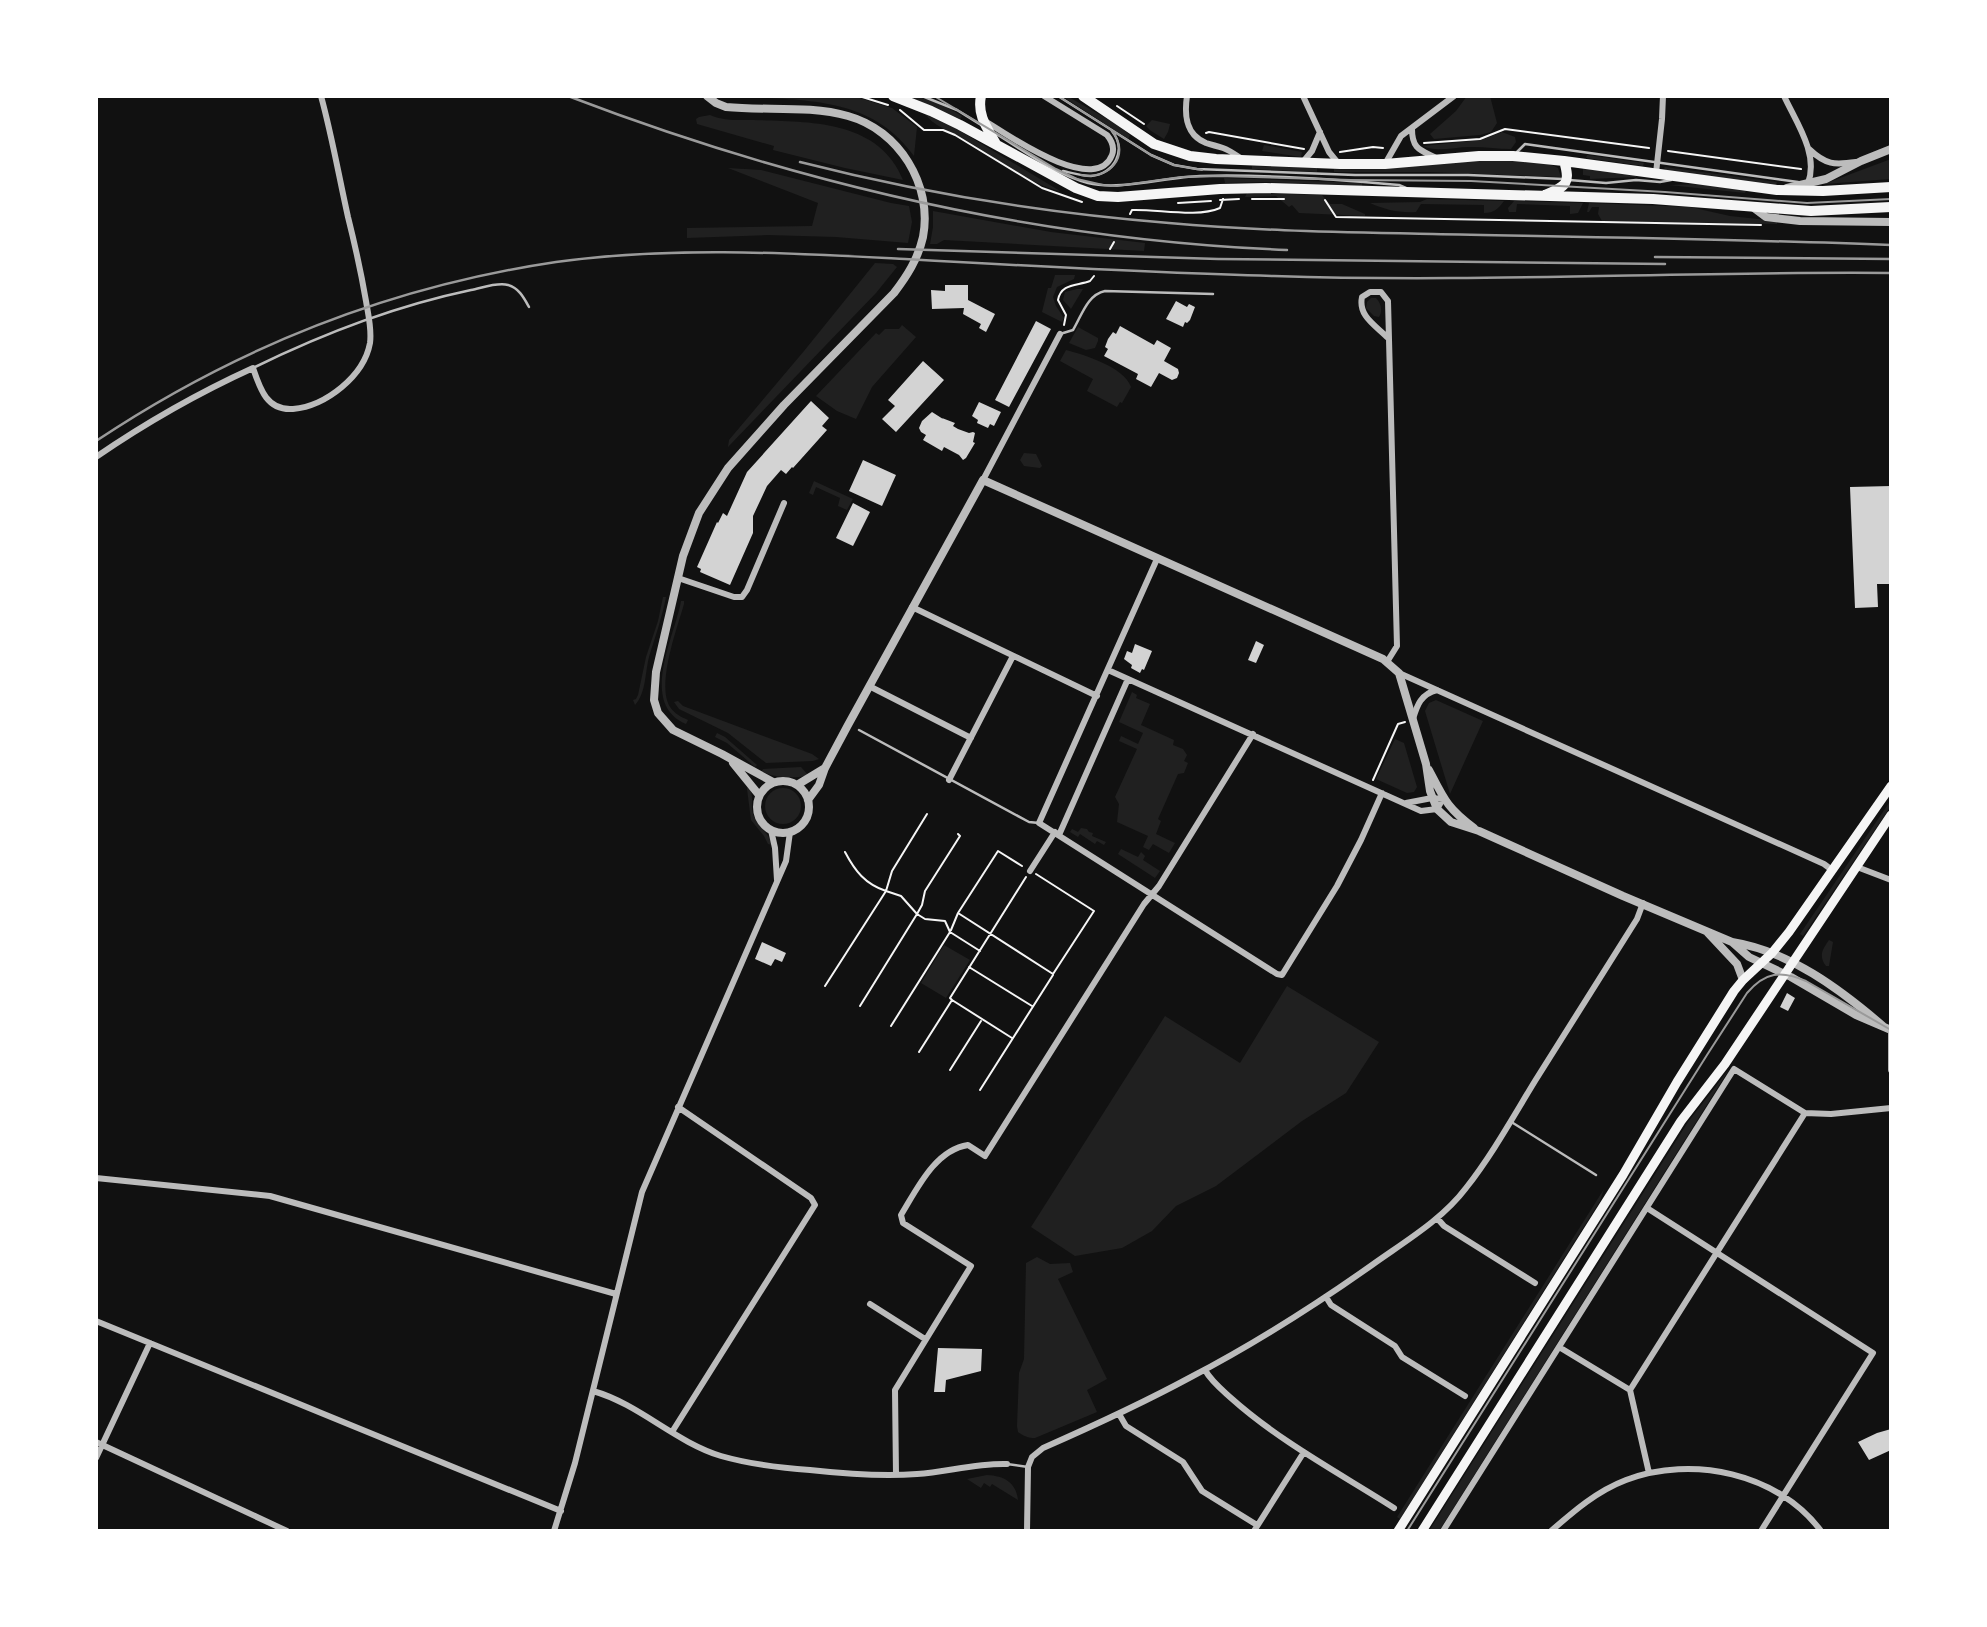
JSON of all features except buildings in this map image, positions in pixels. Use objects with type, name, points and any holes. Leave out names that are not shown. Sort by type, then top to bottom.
[{"type":"main road","points":[[893,96],[931,111],[1076,188],[1098,196],[1118,197],[1220,188],[1266,188],[1653,199],[1811,211],[1891,207]]},
{"type":"main road","points":[[981,96],[980,110],[996,144]]},
{"type":"main road","points":[[1083,96],[1135,132],[1166,149],[1190,156],[1216,159],[1385,164],[1436,158],[1513,156],[1777,190],[1823,191],[1891,187]]},
{"type":"main road","points":[[1542,197],[1564,186],[1567,179],[1564,161]]},
{"type":"main road","points":[[1398,1531],[1743,980],[1772,953],[1793,927],[1891,786]]},
{"type":"main road","points":[[1422,1531],[1681,1121],[1725,1064],[1891,815]]},
{"type":"street","points":[[96,457],[196,394],[253,368],[258,384],[270,404],[286,409],[299,408],[313,404],[341,387],[365,359],[370,342],[370,325],[321,96]]},
{"type":"street","points":[[707,96],[726,107],[832,113],[871,125],[901,151],[912,169],[922,198],[924,226],[918,255],[908,275],[777,413],[722,476],[695,522],[678,578],[656,672],[656,708],[673,730],[773,782]]},
{"type":"street","points":[[985,125],[1060,163],[1090,170],[1107,163],[1113,151],[1107,135],[1044,96]]},
{"type":"street","points":[[1187,96],[1185,111],[1188,126],[1198,138],[1244,160]]},
{"type":"street","points":[[1303,96],[1329,152],[1340,164]]},
{"type":"street","points":[[1385,164],[1401,136],[1454,96]]},
{"type":"street","points":[[1656,173],[1663,96]]},
{"type":"street","points":[[1784,96],[1808,148],[1812,170],[1808,183]]},
{"type":"street","points":[[1412,129],[1414,145],[1436,158]]},
{"type":"street","points":[[1302,163],[1312,150],[1320,132]]},
{"type":"street","points":[[1808,148],[1829,163],[1861,161]]},
{"type":"street","points":[[1777,190],[1826,179],[1891,149]]},
{"type":"street","points":[[1754,208],[1766,216],[1800,221],[1891,222]]},
{"type":"street","points":[[1388,338],[1362,313],[1362,297],[1370,292],[1381,292],[1388,301],[1397,646],[1388,662]]},
{"type":"street","points":[[808,800],[819,785],[825,768],[1060,334]]},
{"type":"street","points":[[983,480],[1340,639],[1388,662],[1399,673],[1824,864],[1832,870]]},
{"type":"street","points":[[678,578],[734,597],[742,597],[784,503]]},
{"type":"street","points":[[1157,559],[1039,823],[1282,975],[1337,886],[1382,793]]},
{"type":"street","points":[[912,607],[1097,696]]},
{"type":"street","points":[[949,780],[1013,656]]},
{"type":"street","points":[[1108,670],[1421,811],[1437,809]]},
{"type":"street","points":[[1399,673],[1426,764],[1432,798],[1437,809],[1451,822],[1479,831],[1732,942],[1751,945],[1791,962],[1849,998],[1888,1028],[1891,1070]]},
{"type":"street","points":[[1030,871],[1057,834],[1128,679]]},
{"type":"street","points":[[869,686],[971,738]]},
{"type":"street","points":[[1413,719],[1423,697],[1438,690]]},
{"type":"street","points":[[895,1475],[895,1390],[971,1266],[903,1223],[901,1215],[936,1163],[957,1147],[968,1145],[985,1156],[1194,831],[1253,734]]},
{"type":"street","points":[[729,758],[759,795]]},
{"type":"street","points":[[1426,764],[1443,799],[1456,814],[1479,831]]},
{"type":"street","points":[[797,785],[825,768]]},
{"type":"street","points":[[786,781],[797,785],[808,800],[809,808],[803,823],[790,832],[771,830],[760,819],[757,811],[759,795],[773,782],[786,781]]},
{"type":"street","points":[[1406,803],[1432,798],[1443,799]]},
{"type":"street","points":[[1437,809],[1443,799]]},
{"type":"street","points":[[771,830],[777,881]]},
{"type":"street","points":[[554,1531],[593,1391],[642,1192],[786,861],[790,832]]},
{"type":"street","points":[[1857,867],[1891,880]]},
{"type":"street","points":[[1027,1531],[1028,1467],[1032,1457],[1043,1448],[1119,1414],[1205,1370],[1326,1297],[1437,1218],[1466,1189],[1637,919],[1643,903]]},
{"type":"street","points":[[1706,930],[1737,964],[1743,980]]},
{"type":"street","points":[[1732,942],[1744,954],[1856,1016],[1888,1028]]},
{"type":"street","points":[[1443,1531],[1734,1069],[1805,1113],[1831,1114],[1891,1108]]},
{"type":"street","points":[[672,1432],[815,1205],[811,1198],[678,1107]]},
{"type":"street","points":[[1649,1473],[1630,1390],[1805,1113]]},
{"type":"street","points":[[96,1178],[270,1196],[615,1294]]},
{"type":"street","points":[[1647,1208],[1873,1353],[1761,1531]]},
{"type":"street","points":[[1437,1218],[1444,1226],[1535,1283]]},
{"type":"street","points":[[1326,1297],[1331,1306],[1395,1346],[1402,1357],[1465,1396]]},
{"type":"street","points":[[870,1304],[925,1339]]},
{"type":"street","points":[[96,1321],[561,1511]]},
{"type":"street","points":[[96,1458],[99,1443],[150,1343]]},
{"type":"street","points":[[1559,1347],[1630,1390]]},
{"type":"street","points":[[1205,1370],[1210,1379],[1242,1408],[1304,1452],[1394,1508]]},
{"type":"street","points":[[593,1391],[618,1399],[704,1449],[734,1459],[846,1474],[895,1475],[1007,1464]]},
{"type":"street","points":[[1119,1414],[1126,1426],[1183,1462],[1202,1491],[1256,1528],[1304,1452]]},
{"type":"street","points":[[99,1443],[286,1531]]},
{"type":"street","points":[[1551,1531],[1591,1498],[1608,1488],[1649,1473],[1685,1469],[1721,1472],[1750,1480],[1782,1496],[1801,1510],[1821,1531]]},
{"type":"lane","points":[[922,96],[985,125],[1060,171],[1077,179],[1103,185],[1219,176],[1350,180],[1399,185],[1419,194]]},
{"type":"lane","points":[[1058,96],[1151,155],[1174,165],[1197,169],[1355,175],[1468,175],[1606,183],[1636,180],[1660,182],[1684,177]]},
{"type":"lane","points":[[1060,171],[1095,176],[1109,170],[1119,151],[1115,135],[1108,126]]},
{"type":"lane","points":[[1513,156],[1525,144],[1808,183]]},
{"type":"lane","points":[[253,368],[358,322],[458,293],[502,284],[511,285],[522,294],[529,307]]},
{"type":"lane","points":[[1060,334],[1073,330],[1096,293],[1213,294]]},
{"type":"lane","points":[[859,730],[1029,822],[1039,823]]},
{"type":"lane","points":[[1510,1121],[1596,1175]]},
{"type":"lane","points":[[1007,1464],[1028,1467]]},
{"type":"path","points":[[859,96],[900,110],[924,130],[943,130],[955,135],[1042,188],[1061,195]]},
{"type":"path","points":[[1111,102],[1142,121],[1150,132]]},
{"type":"path","points":[[1198,138],[1209,132]]},
{"type":"path","points":[[1130,214],[1132,210],[1214,211],[1220,208],[1224,200]]},
{"type":"path","points":[[1326,202],[1336,217],[1768,226]]},
{"type":"path","points":[[1110,249],[1114,242]]},
{"type":"path","points":[[1064,327],[1066,315],[1058,301],[1059,294],[1067,286],[1090,281],[1094,276]]},
{"type":"path","points":[[1370,787],[1398,724],[1413,719]]},
{"type":"path","points":[[825,986],[886,891],[892,871],[927,814]]},
{"type":"path","points":[[860,1006],[917,914],[925,891],[960,836],[958,834]]},
{"type":"path","points":[[891,1026],[998,850],[1094,911],[980,1090]]},
{"type":"path","points":[[845,852],[864,880],[874,887],[901,896],[925,919],[945,921],[951,931],[980,951]]},
{"type":"path","points":[[919,1052],[1030,871]]},
{"type":"path","points":[[958,913],[1053,974]]},
{"type":"path","points":[[969,967],[1033,1007]]},
{"type":"path","points":[[952,1000],[1013,1038]]},
{"type":"path","points":[[950,1070],[982,1019]]},
{"type":"shaded area","points":[[733,96],[853,96],[892,108],[917,127],[914,156],[896,136],[877,121],[855,111],[808,101]]},
{"type":"shaded area","points":[[907,96],[928,100],[962,116],[960,119]]},
{"type":"shaded area","points":[[1062,96],[1067,96],[1116,124],[1130,135],[1128,139]]},
{"type":"shaded area","points":[[1467,96],[1490,96],[1497,123],[1491,132],[1434,139],[1430,134],[1456,111]]},
{"type":"shaded area","points":[[925,114],[955,128],[1060,191],[1024,176],[931,121]]},
{"type":"shaded area","points":[[710,115],[726,119],[796,122],[839,128],[877,145],[892,160],[903,180],[773,150],[774,146],[697,124],[696,119]]},
{"type":"shaded area","points":[[1152,120],[1170,124],[1164,139],[1146,126]]},
{"type":"shaded area","points":[[1502,132],[1515,137],[1516,142],[1511,149],[1434,149],[1423,146],[1481,140]]},
{"type":"shaded area","points":[[1264,145],[1302,152],[1301,157],[1262,151]]},
{"type":"shaded area","points":[[1587,155],[1644,163],[1643,166],[1586,158]]},
{"type":"shaded area","points":[[1891,159],[1891,179],[1824,184]]},
{"type":"shaded area","points":[[1480,161],[1540,162],[1558,168],[1561,177],[1430,172],[1334,172],[1334,169]]},
{"type":"shaded area","points":[[1252,166],[1317,168],[1317,172],[1252,169]]},
{"type":"shaded area","points":[[1665,167],[1777,182],[1775,187],[1666,170]]},
{"type":"shaded area","points":[[728,168],[761,170],[909,206],[912,222],[908,243],[768,235],[687,238],[687,228],[812,226],[818,203]]},
{"type":"shaded area","points":[[1583,168],[1637,175],[1590,179],[1590,176],[1583,175]]},
{"type":"shaded area","points":[[1224,178],[1362,183],[1362,186],[1225,183]]},
{"type":"shaded area","points":[[1699,184],[1746,191],[1669,185]]},
{"type":"shaded area","points":[[1247,193],[1322,195],[1330,204],[1342,204],[1365,216],[1299,213],[1292,205],[1289,207],[1276,196],[1245,197]]},
{"type":"shaded area","points":[[1427,199],[1504,201],[1496,210],[1484,213],[1484,205],[1421,204],[1416,212],[1410,212],[1382,208],[1370,203],[1420,202]]},
{"type":"shaded area","points":[[1514,201],[1583,203],[1578,213],[1570,214],[1570,206],[1517,204],[1516,212],[1509,212],[1508,208]]},
{"type":"shaded area","points":[[1589,203],[1690,207],[1730,216],[1777,221],[1777,224],[1602,221],[1598,214],[1599,207],[1592,207],[1587,212]]},
{"type":"shaded area","points":[[933,211],[1051,232],[1145,243],[1144,251],[944,240],[930,244]]},
{"type":"shaded area","points":[[875,263],[893,264],[897,267],[876,293],[728,447],[729,440]]},
{"type":"shaded area","points":[[1055,275],[1075,275],[1074,279],[1057,287],[1053,297],[1064,318],[1062,322],[1042,312],[1048,288],[1051,288]]},
{"type":"shaded area","points":[[1083,289],[1071,309],[1063,300],[1065,292]]},
{"type":"shaded area","points":[[1371,298],[1376,298],[1380,305],[1379,317],[1366,308]]},
{"type":"shaded area","points":[[902,325],[916,337],[872,387],[856,419],[837,411],[816,396],[876,333],[879,335],[885,329],[899,329]]},
{"type":"shaded area","points":[[1078,327],[1098,338],[1095,348],[1086,350],[1069,343]]},
{"type":"shaded area","points":[[1066,350],[1103,363],[1121,373],[1131,387],[1122,403],[1117,407],[1087,391],[1093,379],[1060,361]]},
{"type":"shaded area","points":[[1024,453],[1036,454],[1042,466],[1024,466],[1020,460]]},
{"type":"shaded area","points":[[814,481],[853,499],[847,510],[838,506],[840,498],[816,487],[813,495],[809,493]]},
{"type":"shaded area","points":[[663,597],[666,597],[643,689],[635,705],[633,700],[638,695]]},
{"type":"shaded area","points":[[681,601],[684,601],[684,604],[669,656],[665,685],[670,707],[688,720],[686,724],[672,714],[664,701],[662,686],[667,650]]},
{"type":"shaded area","points":[[1132,692],[1137,695],[1136,698],[1150,704],[1141,725],[1174,740],[1173,745],[1183,749],[1187,755],[1184,761],[1188,763],[1184,773],[1178,774],[1158,819],[1161,821],[1156,834],[1175,843],[1169,853],[1153,844],[1149,850],[1143,847],[1148,836],[1117,822],[1119,804],[1115,797],[1137,749],[1119,741],[1121,736],[1138,744],[1143,733],[1119,722]]},
{"type":"shaded area","points":[[1436,700],[1483,721],[1450,794],[1425,711],[1429,703]]},
{"type":"shaded area","points":[[678,701],[683,706],[812,754],[819,759],[766,763],[728,733],[679,709],[674,702]]},
{"type":"shaded area","points":[[717,733],[757,765],[755,767],[727,743],[715,737]]},
{"type":"shaded area","points":[[1395,739],[1404,743],[1417,787],[1414,792],[1407,793],[1376,779]]},
{"type":"shaded area","points":[[801,767],[808,775],[785,777],[762,771],[763,769]]},
{"type":"shaded area","points":[[748,785],[753,814],[772,845],[768,844],[751,820]]},
{"type":"shaded area","points":[[783,788],[796,793],[801,806],[796,819],[783,824],[770,819],[765,806],[770,793]]},
{"type":"shaded area","points":[[1891,800],[1891,806],[1803,936],[1800,934]]},
{"type":"shaded area","points":[[1081,828],[1106,842],[1104,845],[1097,841],[1095,844],[1080,834],[1078,837],[1070,832],[1072,829],[1078,832]]},
{"type":"shaded area","points":[[1121,849],[1138,857],[1141,852],[1145,856],[1143,860],[1160,871],[1155,878],[1118,854]]},
{"type":"shaded area","points":[[1829,940],[1833,942],[1829,966],[1826,966],[1822,955]]},
{"type":"shaded area","points":[[944,945],[970,960],[946,998],[921,983]]},
{"type":"shaded area","points":[[1287,986],[1379,1042],[1346,1093],[1302,1121],[1216,1186],[1176,1206],[1152,1231],[1122,1248],[1075,1256],[1031,1227],[1165,1016],[1240,1063]]},
{"type":"shaded area","points":[[1730,1068],[1439,1531],[1429,1531],[1688,1122]]},
{"type":"shaded area","points":[[1604,1189],[1600,1201],[1400,1519],[1397,1517]]},
{"type":"shaded area","points":[[1037,1257],[1050,1264],[1070,1263],[1073,1272],[1058,1279],[1107,1379],[1087,1390],[1097,1412],[1035,1438],[1018,1432],[1017,1426],[1019,1373],[1024,1359],[1026,1263]]},
{"type":"shaded area","points":[[987,1475],[999,1477],[1012,1484],[1018,1500],[992,1484],[990,1487],[984,1483],[981,1488],[967,1479]]},
{"type":"tram line","points":[[934,96],[1056,169],[1077,179],[1103,185],[1219,176],[1471,181],[1807,203],[1891,199]]},
{"type":"tram line","points":[[1058,96],[1151,155],[1174,165],[1202,170]]},
{"type":"tram line","points":[[1081,175],[1100,174],[1114,165],[1119,149],[1118,140],[1112,131]]},
{"type":"tram line","points":[[1407,1531],[1747,993],[1767,977],[1781,974],[1797,977],[1891,1030]]},
{"type":"railway","points":[[568,96],[743,156],[922,202],[1103,234],[1287,250]]},
{"type":"railway","points":[[800,162],[983,200],[1076,214],[1202,226],[1334,232],[1891,245]]},
{"type":"railway","points":[[898,249],[1218,259],[1665,264]]},
{"type":"railway","points":[[96,441],[149,407],[204,377],[316,326],[433,287],[494,273],[600,257],[687,252],[774,253],[1228,275],[1351,278],[1891,273]]},
{"type":"railway","points":[[1655,257],[1891,259]]}]
